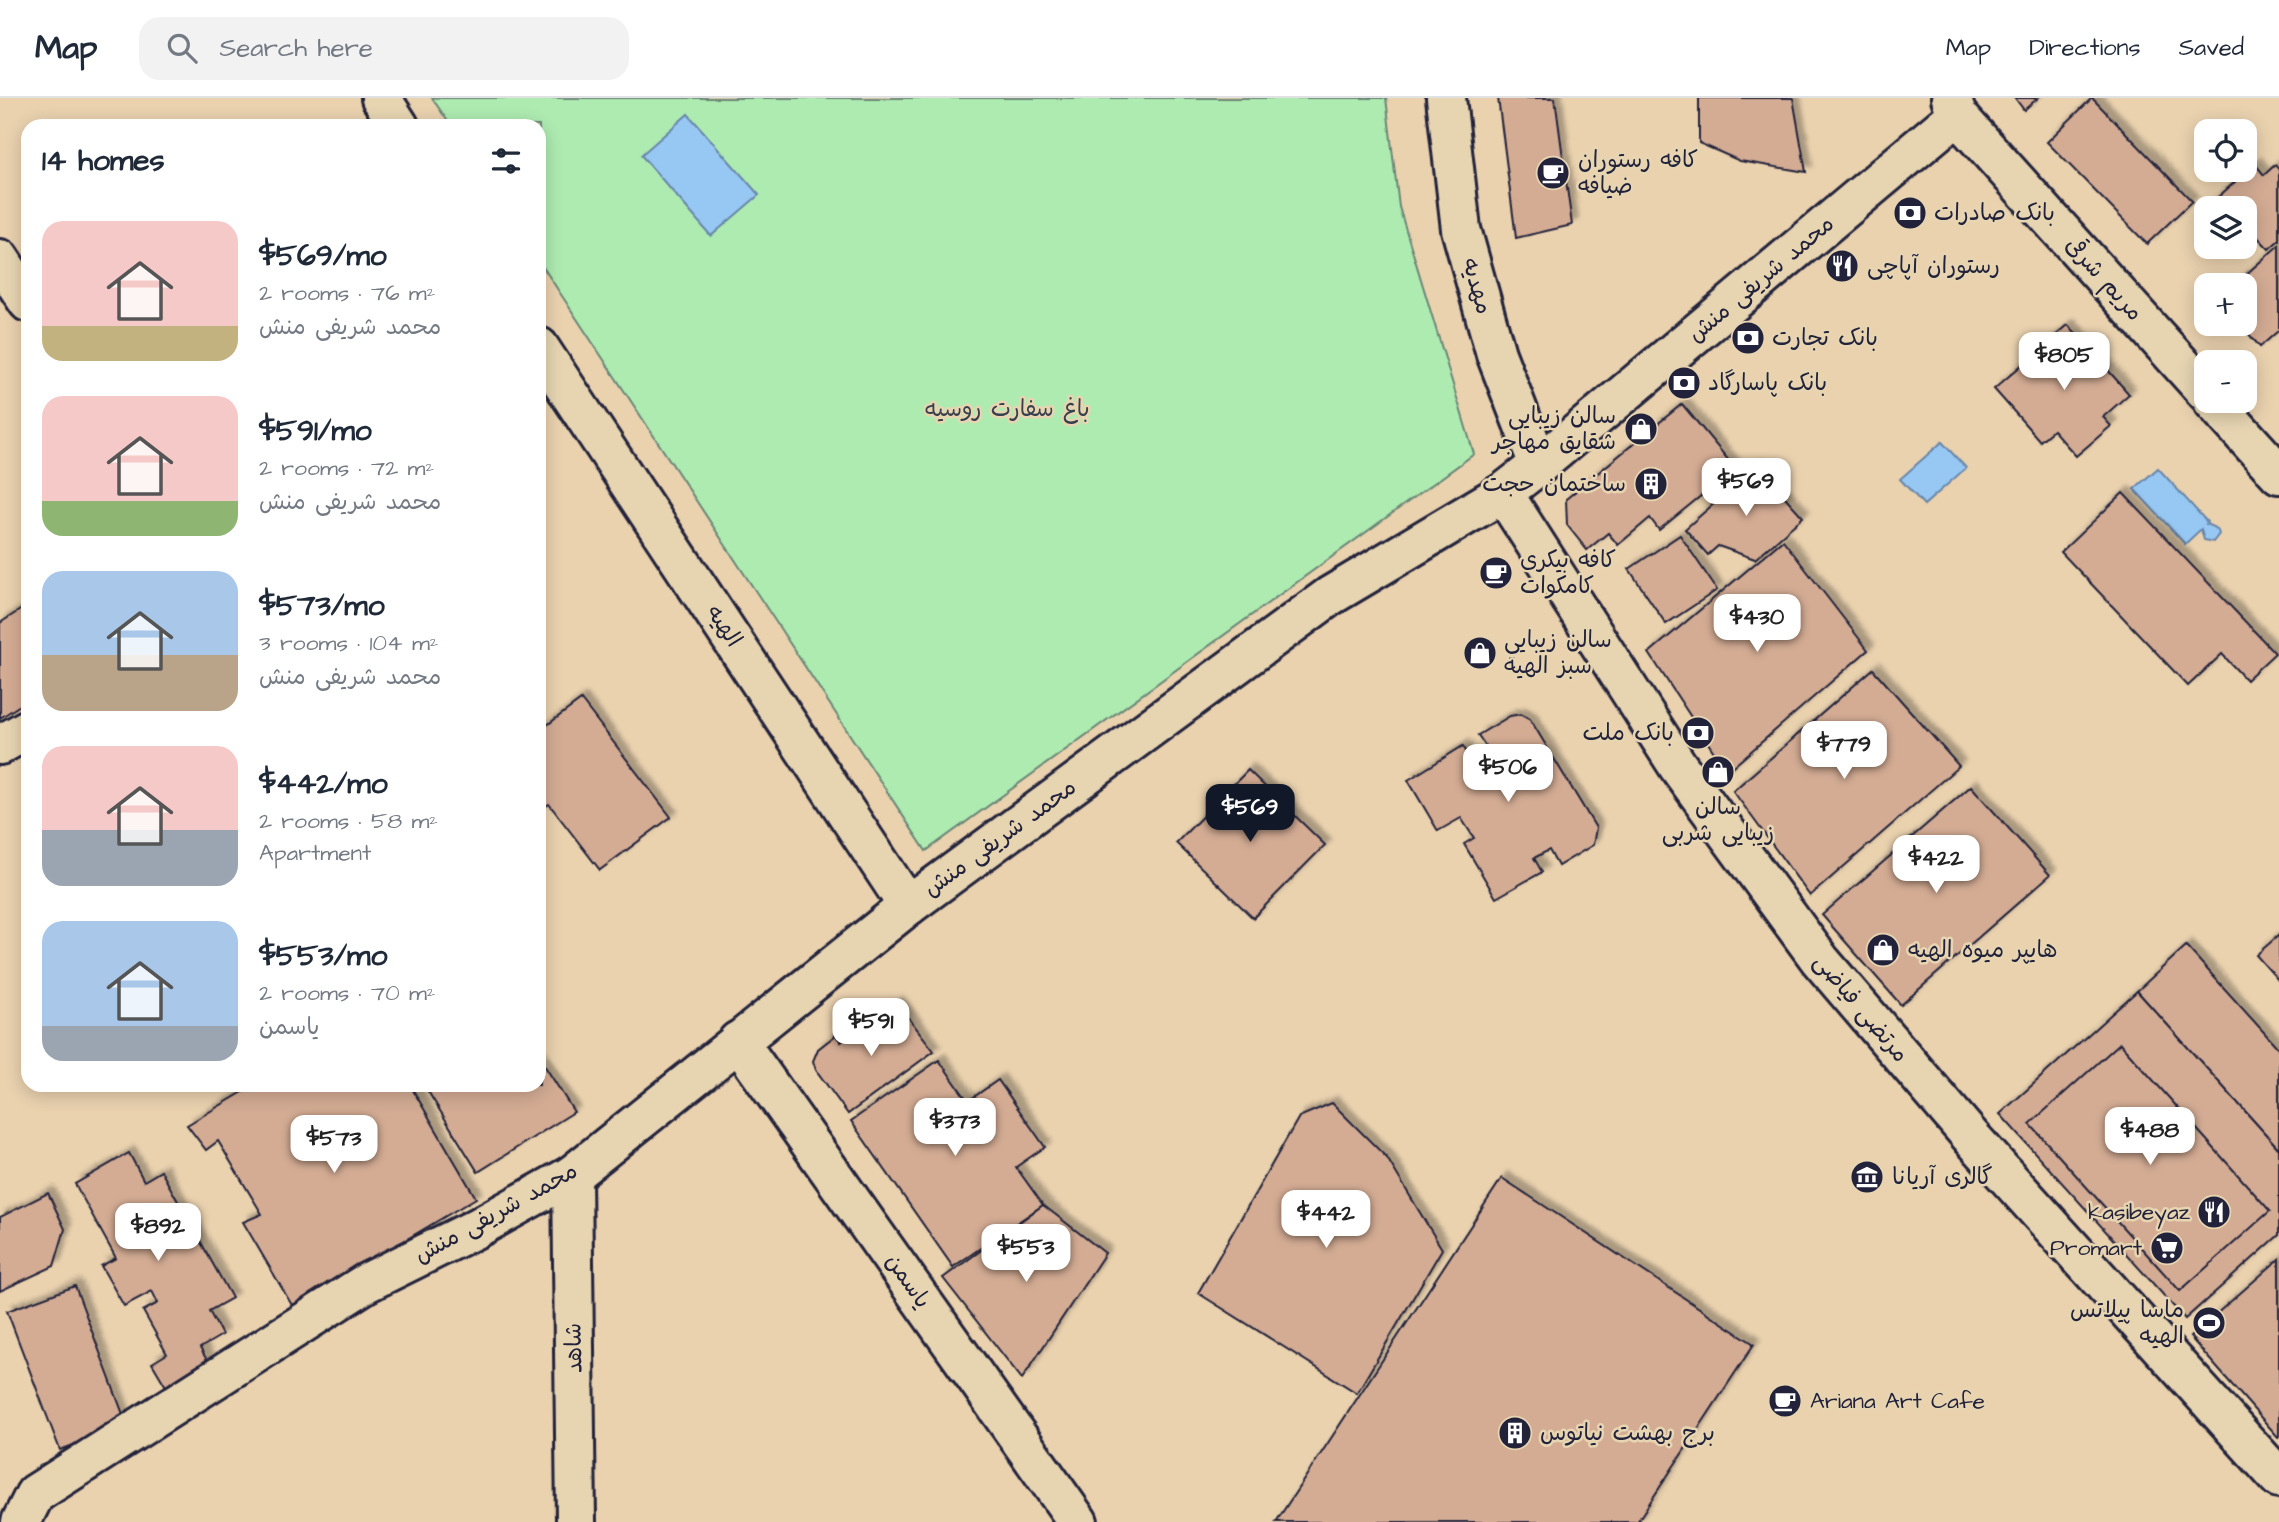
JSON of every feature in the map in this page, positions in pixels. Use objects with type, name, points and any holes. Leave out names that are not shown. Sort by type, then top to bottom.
[{"type":"street","points":[[381,98],[394,119]]},
{"type":"street","name":"مهدیه","points":[[1446,98],[1461,229],[1496,354],[1539,465]]},
{"type":"street","name":"محمد شریفی منش","points":[[21,1522],[35,1494],[354,1291],[477,1228],[572,1175],[908,906],[1330,596],[1503,493],[1539,465],[1954,106]]},
{"type":"street","name":"مریم شرقی","points":[[1954,106],[2194,378]]},
{"type":"street","points":[[0,259],[21,291]]},
{"type":"street","name":"الهیه","points":[[546,358],[908,906]]},
{"type":"street","points":[[2224,413],[2279,474]]},
{"type":"street","name":"مرتضی فیاضی","points":[[1503,493],[1678,766],[1820,960],[1972,1138],[2279,1478]]},
{"type":"street","points":[[0,745],[21,733]]},
{"type":"street","name":"یاسمن","points":[[738,1041],[1079,1522]]},
{"type":"street","name":"شاهد","points":[[572,1175],[576,1522]]},
{"type":"green space","name":"باغ سفارت روسیه","points":[[432,98],[1386,98],[1399,207],[1474,454],[926,851],[546,272],[546,119],[446,119]]},
{"type":"water","points":[[688,114],[759,195],[711,236],[641,155]]},
{"type":"water","points":[[1942,442],[1966,468],[1924,505],[1900,479]]},
{"type":"water","points":[[2158,468],[2206,524],[2217,529],[2219,534],[2213,542],[2204,540],[2201,529],[2185,544],[2134,489]]},
{"type":"building","points":[[1498,98],[1555,98],[1572,225],[1516,238]]},
{"type":"building","points":[[1699,98],[1793,98],[1806,172],[1740,161],[1699,143]]},
{"type":"building","points":[[2015,98],[2038,98],[2024,110]]},
{"type":"building","points":[[2092,98],[2192,201],[2147,244],[2047,142]]},
{"type":"building","points":[[2275,165],[2279,170],[2279,240],[2269,249],[2257,236],[2257,196],[2219,196],[2235,182],[2257,182],[2257,166],[2264,175]]},
{"type":"building","points":[[2279,245],[2279,330],[2260,347],[2250,336],[2257,336],[2257,273],[2248,273]]},
{"type":"building","points":[[2068,325],[2129,394],[2103,417],[2111,426],[2076,456],[2053,430],[2040,441],[1994,389]]},
{"type":"building","name":"ساختمان حجت","points":[[1682,404],[1735,468],[1659,530],[1650,518],[1618,545],[1608,533],[1587,550],[1567,525],[1566,499]]},
{"type":"building","points":[[1757,466],[1803,517],[1755,559],[1718,546],[1708,555],[1685,529]]},
{"type":"building","points":[[2123,493],[2275,653],[2246,680],[2222,654],[2188,686],[2061,552]]},
{"type":"building","points":[[1680,535],[1717,590],[1666,624],[1629,569]]},
{"type":"building","points":[[1783,540],[1868,650],[1727,772],[1649,653]]},
{"type":"building","points":[[21,610],[21,704],[0,718],[0,623]]},
{"type":"building","points":[[1873,669],[1959,766],[1810,896],[1733,791]]},
{"type":"building","points":[[581,700],[671,817],[600,870],[549,804],[546,806],[546,726]]},
{"type":"building","points":[[1521,714],[1530,719],[1596,828],[1593,845],[1558,866],[1549,850],[1534,858],[1542,872],[1496,898],[1464,844],[1474,838],[1461,818],[1438,831],[1408,780],[1463,746],[1471,760],[1488,750],[1478,735],[1510,716]]},
{"type":"building","points":[[1248,770],[1325,845],[1253,918],[1176,843]]},
{"type":"building","points":[[1971,786],[2050,875],[1901,1005],[1822,915]]},
{"type":"building","points":[[2279,935],[2279,981],[2256,955]]},
{"type":"building","points":[[2186,946],[2279,1049],[2279,1149],[2137,991]]},
{"type":"building","points":[[2137,991],[2279,1149],[2279,1235],[2185,1319],[2000,1114]]},
{"type":"building","points":[[897,1003],[934,1051],[848,1114],[816,1070],[813,1061],[818,1049],[836,1035],[841,1042]]},
{"type":"building","points":[[2120,1043],[2270,1211],[2180,1291],[2030,1124]]},
{"type":"building","points":[[939,1060],[968,1101],[998,1080],[1045,1147],[1016,1167],[1043,1205],[953,1267],[851,1121]]},
{"type":"building","points":[[546,1068],[574,1112],[478,1172],[428,1092],[546,1092]]},
{"type":"building","points":[[243,1092],[414,1092],[476,1198],[293,1307],[243,1222],[262,1214],[218,1141],[206,1150],[187,1125]]},
{"type":"building","points":[[1332,1103],[1387,1158],[1442,1249],[1357,1393],[1198,1293],[1299,1117]]},
{"type":"building","points":[[129,1153],[144,1181],[161,1171],[232,1298],[209,1311],[222,1335],[200,1348],[211,1367],[168,1390],[152,1363],[167,1354],[143,1311],[158,1303],[152,1291],[124,1306],[101,1266],[116,1258],[75,1184]]},
{"type":"building","name":"برج بهشت نیاتوس","points":[[1502,1178],[1754,1344],[1637,1522],[1276,1522]]},
{"type":"building","points":[[48,1193],[65,1229],[54,1266],[0,1291],[0,1217]]},
{"type":"building","points":[[1043,1205],[1105,1253],[1022,1379],[943,1278]]},
{"type":"building","points":[[2279,1259],[2279,1436],[2278,1437],[2190,1337]]},
{"type":"building","points":[[75,1286],[127,1425],[60,1450],[7,1311]]},
{"type":"place","name":"کافه رستوران ضیافه","points":[[1553,173]]},
{"type":"place","name":"بانک صادرات","points":[[1910,213]]},
{"type":"place","name":"رستوران آپاچی","points":[[1842,266]]},
{"type":"place","name":"بانک تجارت","points":[[1748,338]]},
{"type":"place","name":"بانک پاسارگاد","points":[[1684,383]]},
{"type":"place","name":"سالن زیبایی شقایق مهاجر","points":[[1641,429]]},
{"type":"place","name":"ساختمان حجت","points":[[1651,484]]},
{"type":"place","name":"کافه بیکری کامکوات","points":[[1496,573]]},
{"type":"place","name":"سالن زيبايي سبز الهیه","points":[[1480,653]]},
{"type":"place","name":"بانک ملت","points":[[1698,733]]},
{"type":"place","name":"سالن زیبایی شربی","points":[[1718,772]]},
{"type":"place","name":"هایپر میوه الهیه","points":[[1883,950]]},
{"type":"place","name":"گالری آریانا","points":[[1867,1177]]},
{"type":"place","name":"kasibeyaz","points":[[2214,1212]]},
{"type":"place","name":"Promart","points":[[2167,1248]]},
{"type":"place","name":"ماسا پیلاتس الهیه","points":[[2209,1323]]},
{"type":"place","name":"Ariana Art Cafe","points":[[1785,1401]]},
{"type":"place","name":"برج بهشت نیاتوس","points":[[1515,1433]]}]
